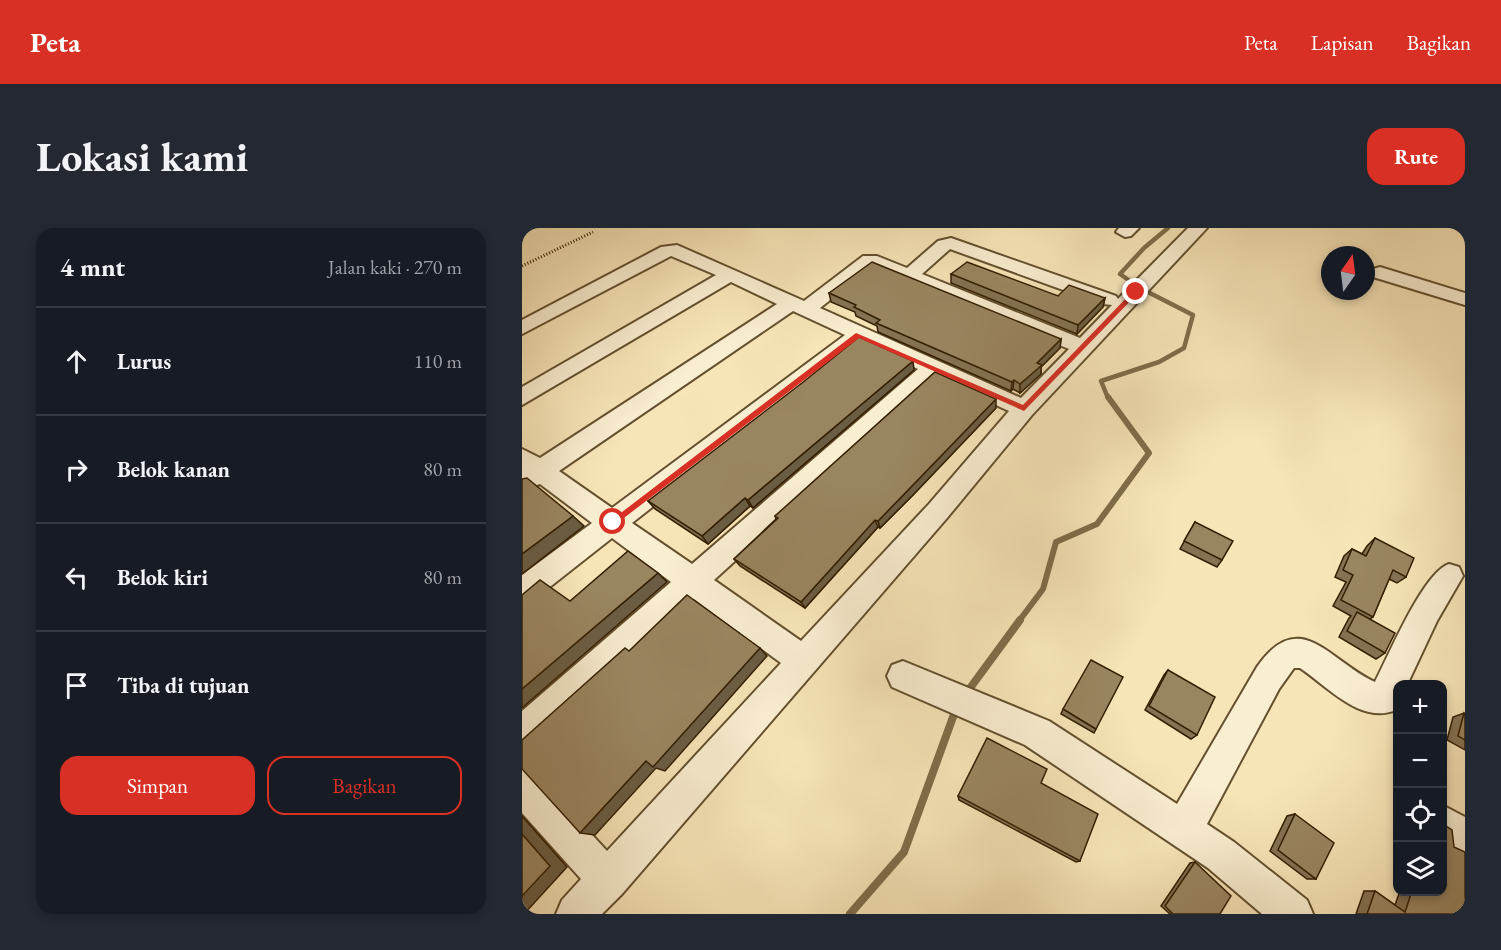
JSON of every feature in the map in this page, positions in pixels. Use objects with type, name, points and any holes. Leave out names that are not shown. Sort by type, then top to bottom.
[{"type":"street","points":[[576,914],[938,511],[1024,408],[1198,228]]},
{"type":"street","points":[[909,276],[944,245],[960,245],[1134,294]]},
{"type":"street","points":[[522,328],[667,251],[677,250],[799,305],[858,335],[1024,408]]},
{"type":"street","points":[[802,660],[692,582],[613,522],[528,471],[870,260],[1083,347]]},
{"type":"street","points":[[1380,273],[1465,299]]},
{"type":"street","points":[[522,397],[730,275]]},
{"type":"street","points":[[522,592],[858,335]]},
{"type":"street","points":[[522,734],[933,368]]},
{"type":"street","points":[[1183,830],[1268,678],[1284,656],[1290,652],[1298,653],[1313,660],[1370,697],[1384,699],[1426,612],[1449,576]]},
{"type":"street","points":[[917,683],[1037,733],[1221,855],[1293,914]]},
{"type":"street","points":[[522,786],[608,880]]},
{"type":"street","points":[[1447,826],[1465,839]]},
{"type":"path","points":[[522,266],[593,232]]},
{"type":"building","points":[[872,262],[1061,339],[1037,363],[1042,365],[1020,384],[1014,380],[1012,382],[876,323],[880,320],[854,307],[856,305],[829,293]]},
{"type":"building","points":[[967,262],[1058,296],[1069,285],[1105,298],[1078,325],[951,274]]},
{"type":"building","points":[[859,337],[913,361],[702,536],[648,501],[802,383]]},
{"type":"building","points":[[935,372],[996,399],[878,521],[875,520],[801,602],[734,559],[778,518],[775,516]]},
{"type":"building","points":[[527,478],[573,516],[522,554],[522,479]]},
{"type":"building","points":[[1195,522],[1233,541],[1222,560],[1184,541]]},
{"type":"building","points":[[1375,538],[1414,558],[1406,577],[1393,570],[1373,617],[1341,600],[1353,575],[1343,570],[1352,549],[1366,556]]},
{"type":"building","points":[[628,551],[658,573],[522,689],[522,595],[540,580],[570,601]]},
{"type":"building","points":[[687,595],[760,648],[653,767],[646,761],[580,833],[522,769],[522,740],[625,648],[629,651]]},
{"type":"building","points":[[1357,612],[1395,633],[1385,653],[1347,631]]},
{"type":"building","points":[[1091,660],[1123,677],[1096,729],[1063,709]]},
{"type":"building","points":[[1168,670],[1215,697],[1197,735],[1149,706]]},
{"type":"building","points":[[1465,714],[1465,740],[1458,736]]},
{"type":"building","points":[[987,738],[1047,769],[1041,783],[1098,814],[1080,861],[958,796]]},
{"type":"building","points":[[1295,814],[1334,843],[1316,879],[1278,850]]},
{"type":"building","points":[[1447,827],[1452,830],[1454,847],[1465,852],[1465,914],[1367,914],[1375,891],[1405,912],[1410,896],[1447,896]]},
{"type":"building","points":[[522,834],[550,866],[522,896]]},
{"type":"building","points":[[1195,862],[1231,896],[1220,914],[1173,914],[1165,906]]},
{"type":"waterway","points":[[1108,398],[1101,381],[1159,362],[1184,348],[1193,315],[1140,288],[1120,274],[1144,248],[1168,228]]},
{"type":"waterway","points":[[1019,621],[1043,589],[1056,542],[1097,524],[1149,453],[1108,397]]},
{"type":"waterway","points":[[965,695],[1020,620]]},
{"type":"waterway","points":[[850,914],[904,852],[957,706]]},
{"type":"route","points":[[613,522],[858,335],[1024,408],[1136,292]]}]
